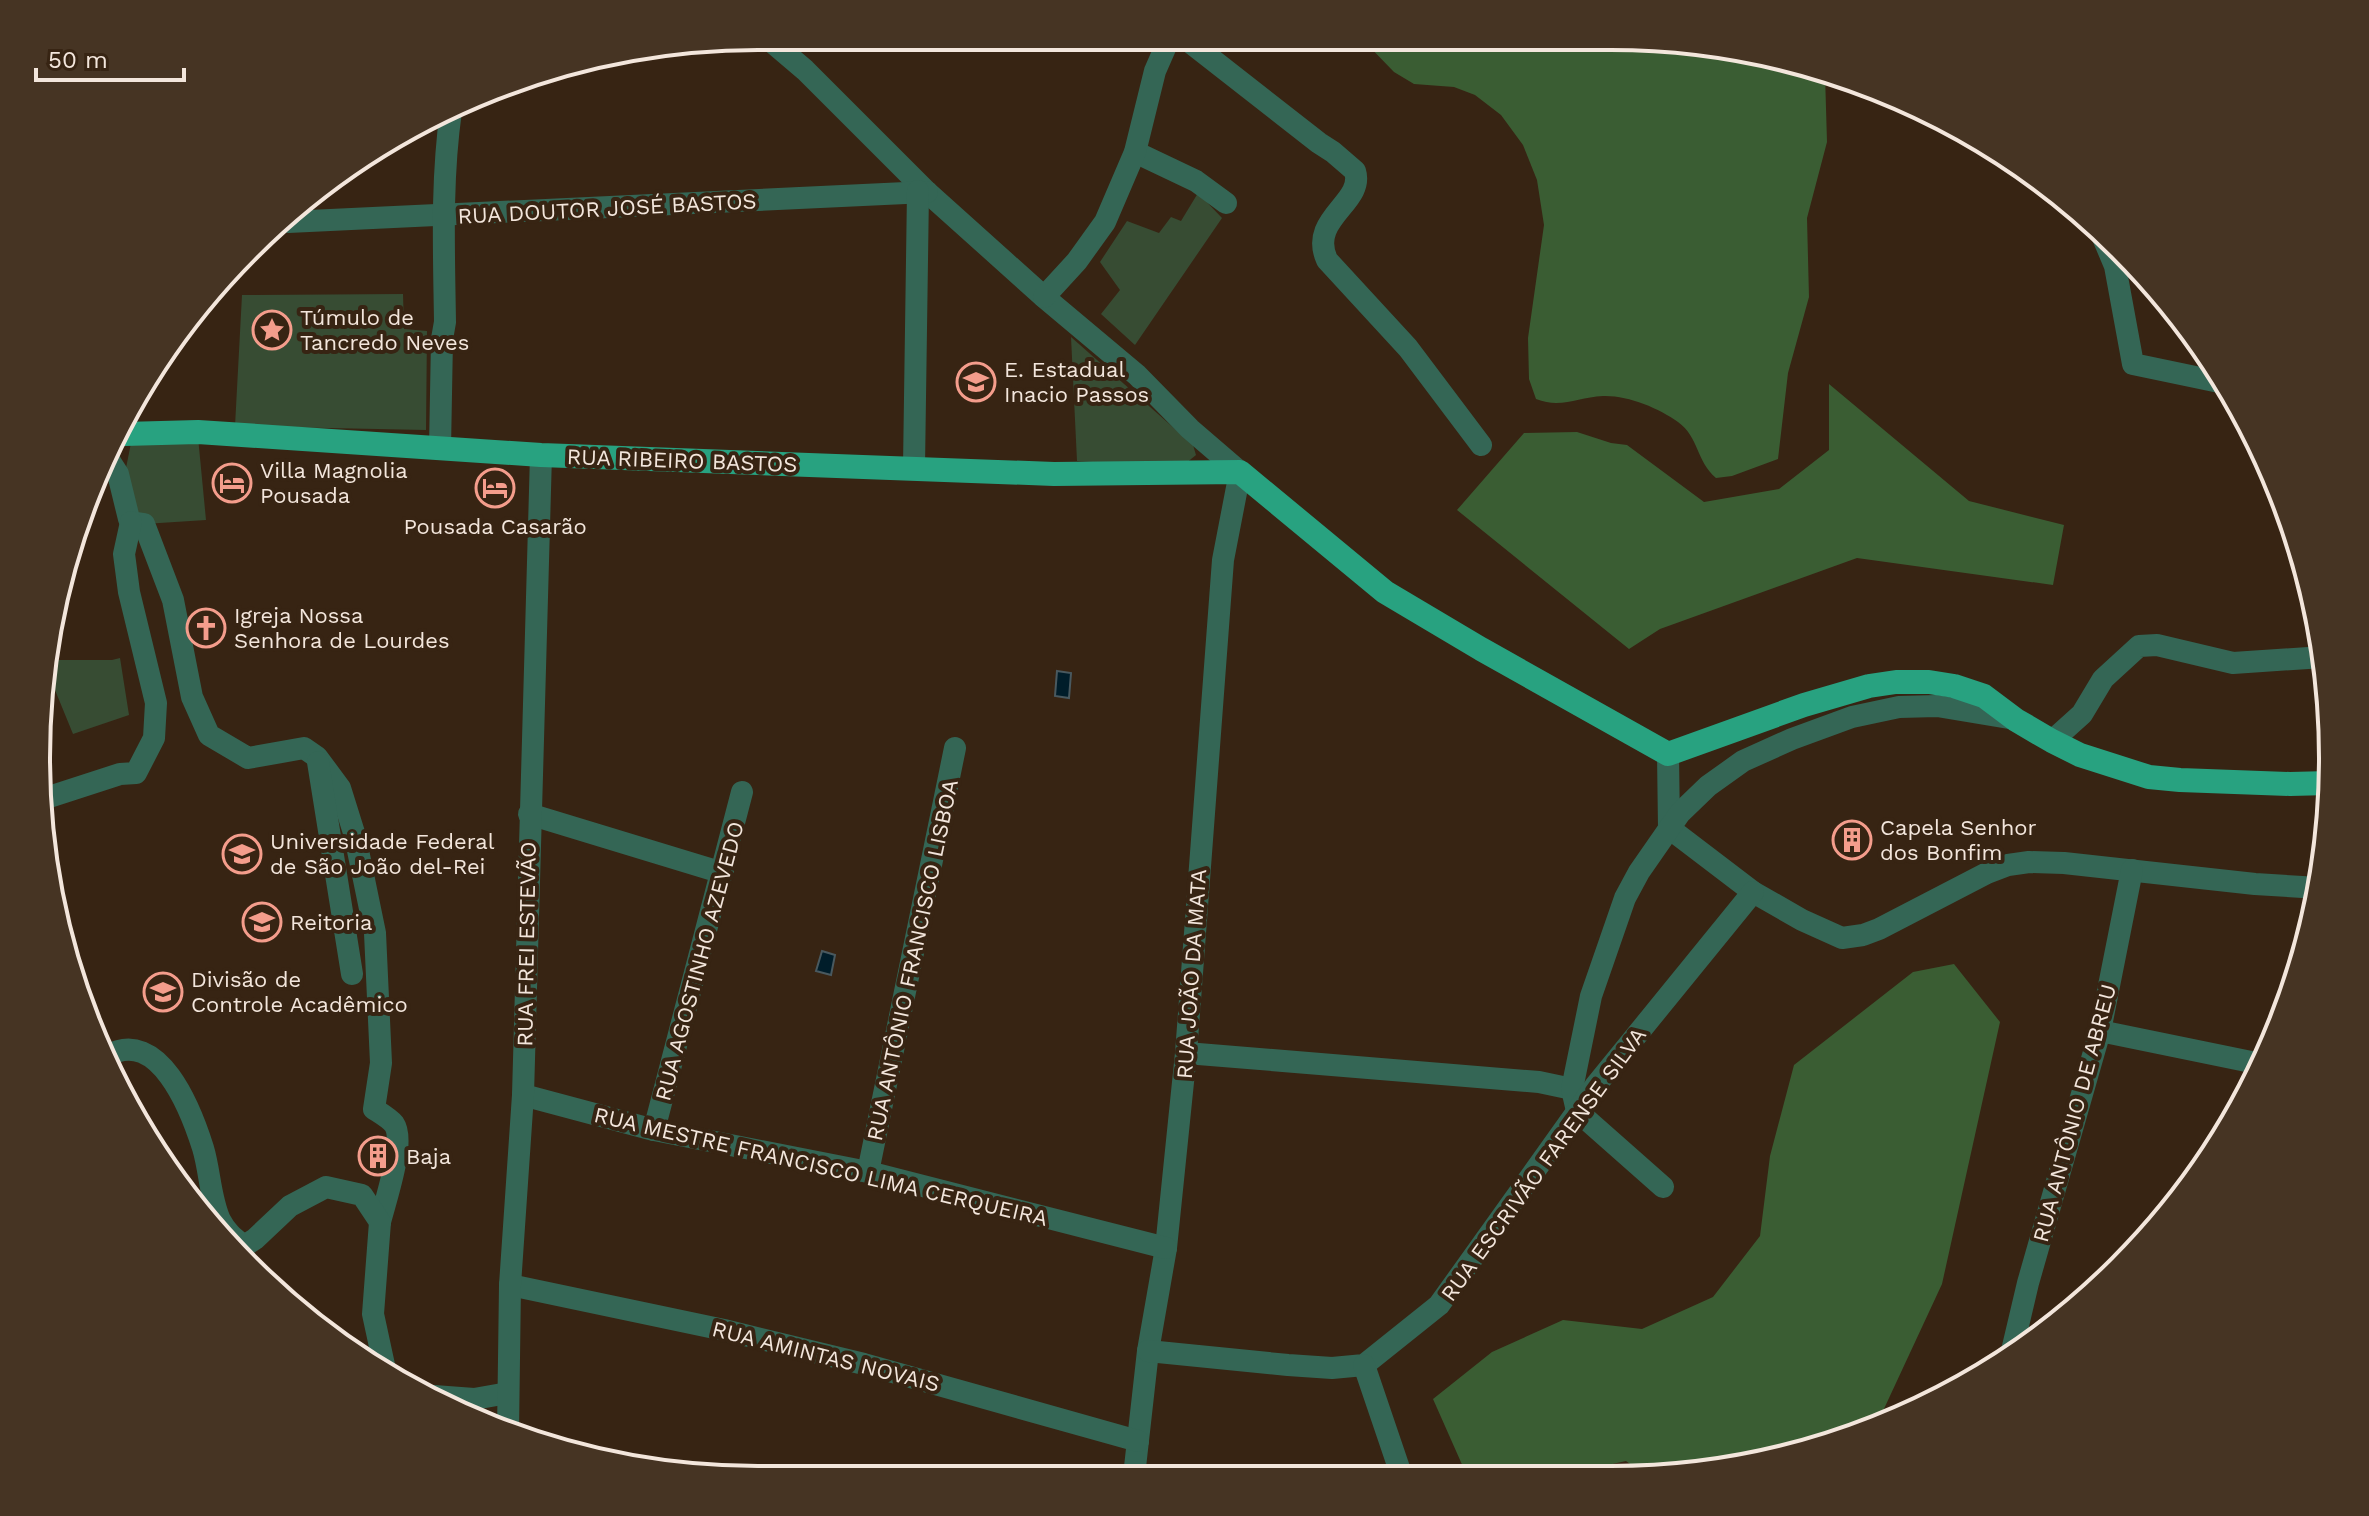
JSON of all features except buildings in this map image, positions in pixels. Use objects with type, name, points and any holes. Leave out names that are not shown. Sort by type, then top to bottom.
[{"type":"main road","name":"RUA RIBEIRO BASTOS","points":[[129,434],[198,432],[541,455],[1054,474],[1240,472]]},
{"type":"main road","points":[[1240,472],[1385,592],[1668,754],[1804,705],[1869,686],[1929,682],[1984,696],[2016,720],[2080,755],[2149,777],[2318,783]]},
{"type":"street","points":[[781,50],[805,70],[923,192],[1137,375],[1190,429],[1240,472]]},
{"type":"street","points":[[1044,297],[1077,261],[1105,222],[1135,152],[1155,71],[1164,50]]},
{"type":"street","points":[[1200,50],[1355,171],[1356,185],[1322,235],[1322,249],[1327,260],[1408,348],[1481,445]]},
{"type":"street","points":[[440,449],[445,322],[444,217],[449,121]]},
{"type":"street","points":[[1135,152],[1196,181],[1226,203]]},
{"type":"street","points":[[914,467],[923,192]]},
{"type":"street","name":"RUA DOUTOR JOSÉ BASTOS","points":[[296,222],[923,192]]},
{"type":"street","points":[[2111,256],[2133,364],[2209,380]]},
{"type":"street","name":"RUA FREI ESTEVÃO","points":[[508,1420],[510,1285],[523,1095],[541,455]]},
{"type":"street","points":[[52,796],[120,774],[136,773],[154,738],[156,703],[129,592],[124,554],[131,522],[114,467]]},
{"type":"street","name":"RUA JOÃO DA MATA","points":[[1135,1466],[1148,1351],[1166,1248],[1186,1053],[1223,560],[1240,472]]},
{"type":"street","points":[[131,522],[144,524],[173,600],[192,697],[209,735],[248,758],[304,748],[317,757],[340,788],[355,836],[375,933],[381,1063],[374,1109],[395,1125],[398,1139],[380,1222],[373,1314],[382,1358]]},
{"type":"street","points":[[2052,741],[2082,714],[2103,679],[2139,646],[2157,645],[2233,663],[2312,658]]},
{"type":"street","points":[[1663,1187],[1577,1111],[1572,1089],[1591,996],[1625,898],[1680,813],[1708,786],[1743,761],[1852,717],[1899,707],[1937,706],[2016,720]]},
{"type":"street","name":"RUA ANTÔNIO FRANCISCO LISBOA","points":[[868,1172],[955,748]]},
{"type":"street","points":[[1668,754],[1669,828]]},
{"type":"street","points":[[317,757],[352,974]]},
{"type":"street","name":"RUA AGOSTINHO AZEVEDO","points":[[654,1130],[742,792]]},
{"type":"street","points":[[529,814],[723,873]]},
{"type":"street","points":[[1669,828],[1753,892],[1842,938],[1879,929],[1987,873],[2008,865],[2029,862],[2307,887]]},
{"type":"street","name":"RUA ANTÔNIO DE ABREU","points":[[2015,1339],[2100,1031],[2132,870]]},
{"type":"street","name":"RUA ESCRIVÃO FARENSE SILVA","points":[[1364,1365],[1439,1305],[1577,1111],[1753,892]]},
{"type":"street","points":[[2100,1031],[2250,1062]]},
{"type":"street","points":[[115,1052],[131,1049],[146,1054],[161,1065],[180,1089],[203,1148],[218,1215]]},
{"type":"street","points":[[1186,1053],[1539,1082],[1572,1089]]},
{"type":"street","name":"RUA MESTRE FRANCISCO LIMA CERQUEIRA","points":[[523,1095],[654,1130],[868,1172],[1166,1248]]},
{"type":"street","points":[[245,1246],[290,1206],[326,1187],[362,1195],[380,1222]]},
{"type":"street","name":"RUA AMINTAS NOVAIS","points":[[510,1285],[724,1330],[864,1364],[1138,1441]]},
{"type":"street","points":[[1148,1351],[1332,1368],[1364,1365],[1399,1466]]},
{"type":"street","points":[[455,1398],[474,1399],[508,1393]]},
{"type":"green space","points":[[1373,50],[1657,52],[1749,64],[1825,84],[1827,142],[1807,218],[1809,297],[1788,373],[1778,459],[1732,476],[1716,478],[1685,428],[1652,407],[1612,396],[1562,403],[1536,399],[1529,379],[1528,338],[1544,225],[1537,180],[1523,145],[1501,115],[1475,95],[1454,87],[1414,84],[1394,72]]},
{"type":"green space","points":[[1198,193],[1222,218],[1135,345],[1101,314],[1120,290],[1100,262],[1127,221],[1159,233],[1171,217],[1181,221]]},
{"type":"green space","points":[[403,294],[404,329],[427,331],[426,430],[235,426],[242,295]]},
{"type":"green space","points":[[1071,337],[1193,445],[1196,455],[1180,468],[1077,461]]},
{"type":"green space","points":[[1829,384],[1969,501],[2064,525],[2053,585],[1857,558],[1660,629],[1629,649],[1457,510],[1524,433],[1577,432],[1627,445],[1704,502],[1779,489],[1829,450]]},
{"type":"green space","points":[[198,437],[206,520],[144,524],[132,514],[125,473],[132,438]]},
{"type":"green space","points":[[120,658],[129,715],[73,734],[54,688],[57,660]]},
{"type":"green space","points":[[1954,964],[2000,1022],[1942,1284],[1883,1412],[1794,1442],[1703,1460],[1632,1465],[1626,1461],[1603,1466],[1463,1466],[1433,1399],[1492,1352],[1563,1320],[1642,1329],[1713,1297],[1760,1236],[1770,1156],[1794,1065],[1913,972]]},
{"type":"water","points":[[1057,671],[1071,673],[1069,698],[1055,696]]},
{"type":"water","points":[[822,951],[835,955],[831,975],[816,971]]},
{"type":"place","name":"Túmulo de Tancredo Neves","points":[[272,330]]},
{"type":"place","name":"E. Estadual Inacio Passos","points":[[976,382]]},
{"type":"place","name":"Villa Magnolia Pousada","points":[[232,483]]},
{"type":"place","name":"Pousada Casarão","points":[[495,488]]},
{"type":"place","name":"Igreja Nossa Senhora de Lourdes","points":[[206,628]]},
{"type":"place","name":"Capela Senhor dos Bonfim","points":[[1852,840]]},
{"type":"place","name":"Universidade Federal de São João del-Rei","points":[[242,854]]},
{"type":"place","name":"Reitoria","points":[[262,922]]},
{"type":"place","name":"Divisão de Controle Acadêmico","points":[[163,992]]},
{"type":"place","name":"Baja","points":[[378,1156]]}]
